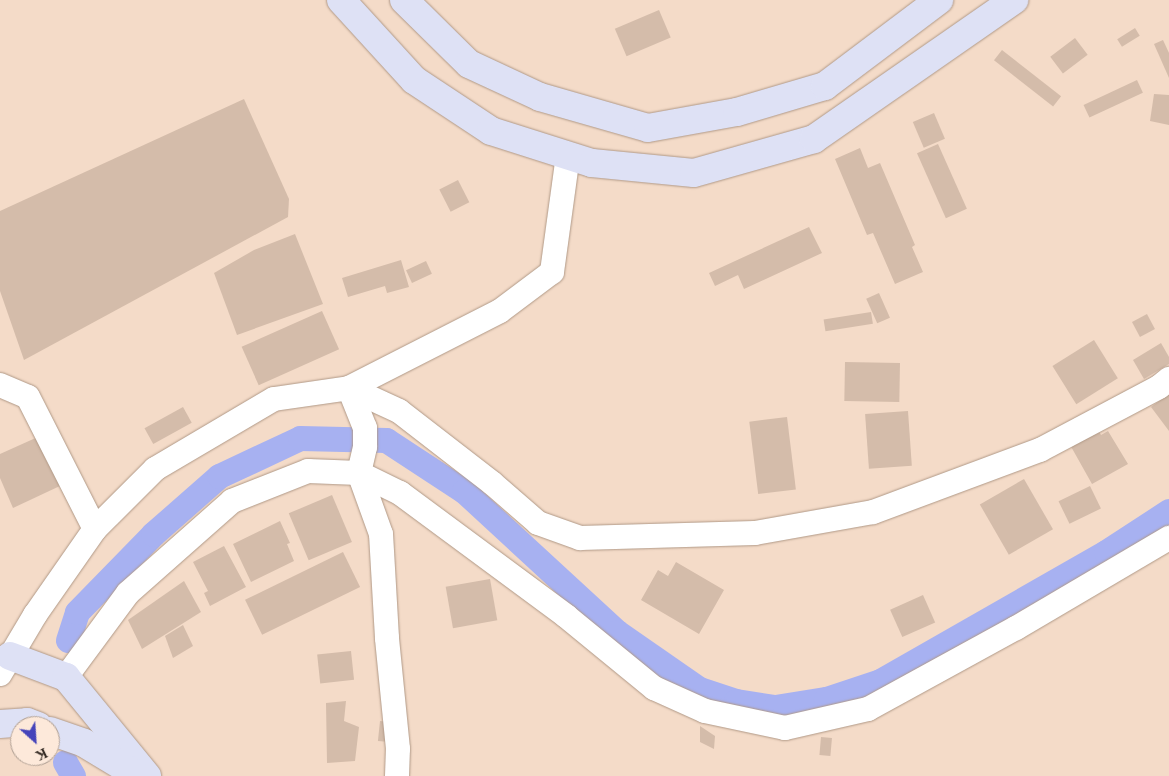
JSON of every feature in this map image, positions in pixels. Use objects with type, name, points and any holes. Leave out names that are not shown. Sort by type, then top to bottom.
[{"type":"main road","points":[[341,0],[414,80],[491,130],[592,163],[694,173],[814,139],[1014,0]]},
{"type":"main road","points":[[404,0],[469,64],[540,97],[648,128],[737,112],[825,86],[939,0]]},
{"type":"main road","points":[[5,665],[66,676],[147,776]]},
{"type":"main road","points":[[60,734],[84,743],[138,776]]},
{"type":"street","points":[[5,665],[35,615],[95,529],[155,468],[274,399],[349,388],[500,312],[552,272],[568,155]]},
{"type":"street","points":[[349,388],[399,411],[492,483],[538,523],[580,538],[754,533],[873,512],[1040,450],[1159,387],[1169,379]]},
{"type":"street","points":[[0,385],[28,397],[95,529]]},
{"type":"street","points":[[349,388],[364,438],[359,473],[381,534],[398,749],[396,776]]},
{"type":"street","points":[[66,676],[128,593],[232,501],[308,471],[359,473],[400,493],[566,616],[654,688],[705,711],[785,728],[868,709],[1016,628],[1169,538]]},
{"type":"building","points":[[659,10],[671,38],[627,56],[615,29]]},
{"type":"building","points":[[1135,28],[1140,36],[1122,47],[1117,39]]},
{"type":"building","points":[[1075,38],[1088,55],[1063,73],[1050,57]]},
{"type":"building","points":[[1163,40],[1169,53],[1169,78],[1154,44]]},
{"type":"building","points":[[1002,50],[1061,96],[1053,106],[994,60]]},
{"type":"building","points":[[1137,80],[1143,93],[1089,118],[1084,105]]},
{"type":"building","points":[[1154,94],[1169,95],[1169,125],[1150,121]]},
{"type":"building","points":[[244,99],[289,199],[288,217],[24,360],[0,291],[0,211]]},
{"type":"building","points":[[934,113],[945,139],[924,148],[913,122]]},
{"type":"building","points":[[938,144],[967,209],[946,218],[917,153]]},
{"type":"building","points":[[860,148],[868,168],[880,163],[915,245],[912,247],[923,272],[895,284],[873,233],[867,235],[835,159]]},
{"type":"building","points":[[458,180],[469,202],[451,212],[439,190]]},
{"type":"building","points":[[809,227],[822,253],[744,289],[738,275],[715,286],[709,273]]},
{"type":"building","points":[[295,234],[323,304],[237,335],[214,273],[254,250]]},
{"type":"building","points":[[401,260],[409,287],[387,293],[385,286],[348,297],[342,278]]},
{"type":"building","points":[[426,261],[432,274],[412,283],[406,270]]},
{"type":"building","points":[[879,293],[890,318],[877,323],[866,299]]},
{"type":"building","points":[[322,311],[339,349],[259,385],[242,347]]},
{"type":"building","points":[[871,312],[873,324],[825,331],[824,320]]},
{"type":"building","points":[[1147,314],[1155,329],[1140,337],[1132,322]]},
{"type":"building","points":[[1094,340],[1118,378],[1076,404],[1052,366]]},
{"type":"building","points":[[1161,343],[1169,357],[1169,364],[1144,379],[1133,360]]},
{"type":"building","points":[[845,362],[900,363],[899,402],[844,401]]},
{"type":"building","points":[[1169,394],[1169,431],[1151,407]]},
{"type":"building","points":[[183,407],[192,423],[153,444],[145,428]]},
{"type":"building","points":[[908,411],[912,466],[869,469],[865,414]]},
{"type":"building","points":[[787,417],[796,489],[758,494],[749,422]]},
{"type":"building","points":[[1097,428],[1101,435],[1108,431],[1128,464],[1092,484],[1069,443]]},
{"type":"building","points":[[40,436],[62,485],[13,508],[0,478],[0,454]]},
{"type":"building","points":[[1024,479],[1053,529],[1009,555],[980,504]]},
{"type":"building","points":[[1090,486],[1101,508],[1070,524],[1059,501]]},
{"type":"building","points":[[332,495],[352,542],[309,560],[289,513]]},
{"type":"building","points":[[280,521],[290,543],[287,544],[294,561],[251,582],[233,544]]},
{"type":"building","points":[[224,546],[246,587],[210,606],[204,593],[208,591],[193,562]]},
{"type":"building","points":[[343,552],[360,587],[262,635],[245,600]]},
{"type":"building","points":[[676,562],[724,590],[699,634],[641,600],[658,570],[668,576]]},
{"type":"building","points":[[490,579],[497,620],[453,628],[446,587]]},
{"type":"building","points":[[184,581],[201,612],[142,649],[128,620]]},
{"type":"building","points":[[923,595],[935,622],[902,637],[890,610]]},
{"type":"building","points":[[183,625],[193,646],[173,658],[165,636]]},
{"type":"building","points":[[351,651],[354,680],[320,683],[317,655]]},
{"type":"building","points":[[346,701],[344,721],[359,727],[355,761],[327,763],[326,703]]},
{"type":"building","points":[[380,721],[389,722],[387,742],[378,741]]},
{"type":"building","points":[[700,726],[715,736],[714,749],[700,742]]},
{"type":"building","points":[[821,737],[832,738],[830,756],[819,755]]},
{"type":"waterway","points":[[68,640],[77,612],[153,534],[219,476],[300,438],[386,440],[464,491],[617,632],[699,689],[736,701],[775,707],[826,699],[880,681],[1106,552],[1169,511]]},
{"type":"waterway","points":[[65,762],[73,776]]}]
